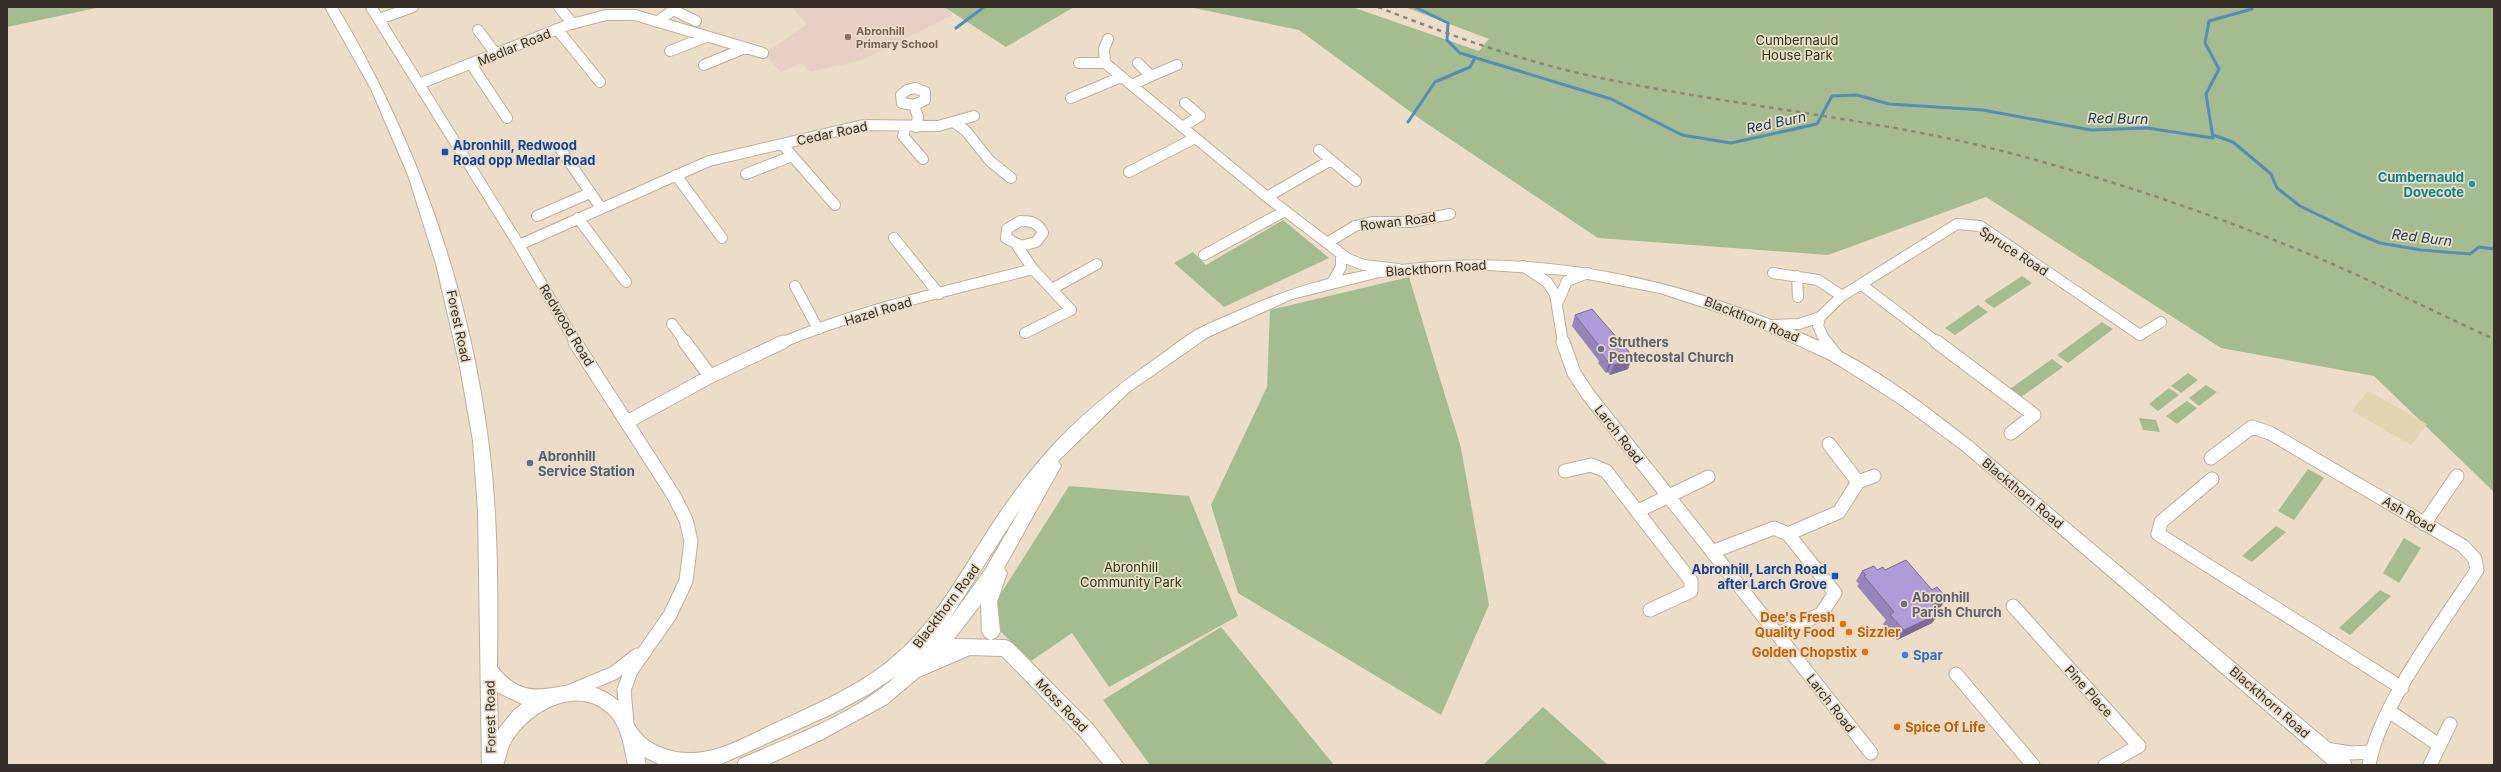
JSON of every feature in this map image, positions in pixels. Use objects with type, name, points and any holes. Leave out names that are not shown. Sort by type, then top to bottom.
[{"type":"street","name":"Forest Road","points":[[331,7],[355,45],[392,119],[428,209],[456,307],[482,450],[490,605],[487,702],[491,765]]},
{"type":"street","name":"Redwood Road","points":[[371,7],[519,245],[569,331],[674,496],[686,520],[691,541],[686,581],[670,615],[643,651],[631,671],[624,690],[629,730]]},
{"type":"street","points":[[379,19],[413,7]]},
{"type":"street","points":[[558,7],[573,24]]},
{"type":"street","points":[[626,14],[635,7]]},
{"type":"street","points":[[657,22],[675,9],[696,21]]},
{"type":"street","name":"Medlar Road","points":[[419,84],[557,29],[606,15],[626,14],[763,53]]},
{"type":"street","name":"Medlar Road","points":[[557,29],[600,82]]},
{"type":"street","points":[[478,30],[496,54]]},
{"type":"street","points":[[670,51],[706,37]]},
{"type":"street","points":[[1105,63],[1104,48],[1108,39]]},
{"type":"street","points":[[704,65],[745,48]]},
{"type":"street","points":[[1080,63],[1105,63],[1267,197],[1340,254],[1364,265],[1398,269]]},
{"type":"street","points":[[1138,63],[1151,76]]},
{"type":"street","name":"Medlar Road","points":[[472,64],[507,118]]},
{"type":"street","points":[[1132,85],[1177,65]]},
{"type":"street","points":[[1071,98],[1121,77]]},
{"type":"street","points":[[1182,127],[1200,116],[1185,103]]},
{"type":"street","points":[[914,105],[918,117],[903,136],[923,159]]},
{"type":"street","name":"Cedar Road","points":[[519,245],[709,161],[862,125],[911,126],[954,123],[974,116]]},
{"type":"street","points":[[954,123],[966,131],[990,161],[1011,178]]},
{"type":"street","points":[[1129,172],[1195,138]]},
{"type":"street","name":"Cedar Road","points":[[782,144],[835,205]]},
{"type":"street","points":[[561,150],[601,208]]},
{"type":"street","points":[[1319,150],[1356,181]]},
{"type":"street","points":[[746,174],[792,156]]},
{"type":"street","points":[[1267,197],[1331,160]]},
{"type":"street","points":[[676,176],[722,238]]},
{"type":"street","points":[[537,216],[590,192]]},
{"type":"street","points":[[1204,254],[1285,211]]},
{"type":"street","name":"Rowan Road","points":[[1327,243],[1355,226],[1372,222],[1411,222],[1450,214]]},
{"type":"street","points":[[578,218],[626,282]]},
{"type":"street","name":"Spruce Road","points":[[1770,325],[1800,324],[1820,317],[1842,296],[1862,285],[1957,224],[1980,226],[2140,335],[2161,322]]},
{"type":"street","points":[[894,238],[938,294]]},
{"type":"street","points":[[1018,246],[1033,269],[1071,310],[1025,333]]},
{"type":"street","points":[[1333,281],[1341,267],[1340,254]]},
{"type":"street","points":[[1052,289],[1097,264]]},
{"type":"street","name":"Blackthorn Road","points":[[629,730],[644,748],[670,759],[694,762],[721,755],[826,708],[876,680],[912,652],[947,608],[975,568],[1019,497],[1045,463],[1126,386],[1183,346],[1229,319],[1293,293],[1358,274],[1398,269],[1497,264],[1618,277],[1687,293],[1770,325],[1837,357],[1917,408],[1967,446],[2343,765]]},
{"type":"street","name":"Larch Road","points":[[1523,266],[1547,282],[1558,302],[1560,335],[1574,373],[1587,393],[1871,753]]},
{"type":"street","name":"Hazel Road","points":[[627,422],[710,376],[797,336],[938,294],[1033,269]]},
{"type":"street","name":"Larch Road","points":[[1558,302],[1567,281],[1588,273]]},
{"type":"street","points":[[1773,273],[1818,280],[1842,296]]},
{"type":"street","points":[[1797,276],[1798,297]]},
{"type":"street","points":[[1862,285],[2034,415],[2011,433]]},
{"type":"street","points":[[795,286],[818,329]]},
{"type":"street","points":[[1820,317],[1820,332],[1837,357]]},
{"type":"street","points":[[672,324],[710,376]]},
{"type":"street","name":"Ash Road","points":[[2211,458],[2252,426],[2270,433],[2463,546],[2475,559],[2477,570],[2402,688],[2389,711],[2369,759],[2351,753],[2325,749]]},
{"type":"street","name":"Blackthorn Road","points":[[746,765],[828,729],[882,698],[902,682],[938,646],[977,594],[1016,533],[1028,507],[1067,443]]},
{"type":"street","points":[[1829,444],[1858,482]]},
{"type":"street","points":[[1565,471],[1587,464],[1596,464],[1606,470],[1691,581],[1691,591],[1650,610]]},
{"type":"street","points":[[1788,534],[1839,512],[1858,482],[1874,476]]},
{"type":"street","points":[[2424,524],[2457,476]]},
{"type":"street","points":[[1638,511],[1708,477]]},
{"type":"street","points":[[2212,479],[2161,522],[2158,534],[2402,688]]},
{"type":"street","points":[[1712,552],[1774,528],[1788,534],[1835,593],[1821,614],[1777,634]]},
{"type":"street","points":[[991,632],[989,602],[1016,533]]},
{"type":"street","name":"Moss Road","points":[[975,568],[977,594],[982,617],[991,632],[1087,731],[1115,765]]},
{"type":"street","name":"Pine Place","points":[[2013,606],[2139,746],[2105,765]]},
{"type":"street","points":[[912,652],[938,646],[1006,648]]},
{"type":"street","points":[[902,682],[937,661],[966,648]]},
{"type":"street","name":"Redwood Road","points":[[570,692],[614,673],[643,651]]},
{"type":"street","name":"Forest Road","points":[[489,670],[504,689],[510,692],[529,698],[552,698]]},
{"type":"street","points":[[1956,674],[2033,765]]},
{"type":"street","points":[[494,765],[503,740],[519,719],[531,709],[552,698],[570,692],[589,693],[606,699],[619,710],[629,730],[637,765]]},
{"type":"street","points":[[2389,711],[2439,745]]},
{"type":"street","points":[[2430,765],[2450,724]]},
{"type":"shaded area","name":"Abronhill Primary School","points":[[792,7],[944,7],[953,15],[862,60],[810,72],[802,63],[781,72],[765,55],[767,52],[807,24]]},
{"type":"green space","points":[[7,7],[101,7],[7,27]]},
{"type":"green space","points":[[944,7],[1074,7],[1006,47]]},
{"type":"green space","name":"Cumbernauld House Park","points":[[1189,7],[1352,7],[1479,51],[1489,39],[1405,7],[2494,7],[2494,492],[2374,376],[2221,348],[1986,197],[1828,255],[1598,238],[1423,121],[1299,30]]},
{"type":"green space","points":[[1283,220],[1329,258],[1224,307],[1174,263],[1193,252],[1206,265]]},
{"type":"green space","points":[[2022,276],[2032,283],[1994,308],[1984,301]]},
{"type":"green space","points":[[1409,277],[1461,448],[1489,605],[1441,715],[1238,593],[1211,505],[1267,387],[1270,310]]},
{"type":"green space","points":[[1978,305],[1988,312],[1955,335],[1945,328]]},
{"type":"green space","points":[[2102,322],[2113,329],[2068,363],[2057,355]]},
{"type":"green space","points":[[2052,359],[2063,367],[2021,397],[2010,389]]},
{"type":"green space","points":[[2188,373],[2198,380],[2181,393],[2171,386]]},
{"type":"green space","points":[[2206,385],[2217,392],[2199,406],[2189,398]]},
{"type":"green space","points":[[2169,388],[2179,395],[2158,411],[2149,404]]},
{"type":"green space","points":[[2187,401],[2197,408],[2177,424],[2166,416]]},
{"type":"green space","points":[[2139,418],[2156,420],[2160,432],[2143,430]]},
{"type":"green space","points":[[2308,469],[2324,478],[2294,520],[2278,511]]},
{"type":"green space","name":"Abronhill Community Park","points":[[1069,486],[1189,496],[1238,616],[1109,687],[1072,633],[1031,661],[1002,633],[993,606]]},
{"type":"green space","points":[[2276,526],[2286,532],[2252,562],[2242,556]]},
{"type":"green space","points":[[2404,538],[2421,548],[2399,583],[2383,573]]},
{"type":"green space","points":[[2380,590],[2391,596],[2350,635],[2339,628]]},
{"type":"green space","points":[[1221,627],[1334,765],[1150,765],[1103,700]]},
{"type":"green space","points":[[1543,707],[1608,765],[1483,765]]},
{"type":"sand","points":[[2368,391],[2427,424],[2411,445],[2352,411]]},
{"type":"building","points":[[1592,309],[1631,354],[1629,355],[1632,358],[1614,365],[1612,362],[1609,363],[1601,353],[1604,352],[1575,315]]},
{"type":"building","name":"Abronhill Parish Church","points":[[1906,560],[1932,590],[1937,587],[1947,598],[1932,605],[1940,613],[1904,630],[1890,615],[1894,612],[1864,576],[1866,575],[1862,571],[1874,566],[1877,570],[1883,567],[1885,570]]},
{"type":"waterway","points":[[956,28],[984,7]]},
{"type":"waterway","name":"Red Burn","points":[[1415,7],[1448,23],[1447,40],[1460,53],[1611,99],[1682,135],[1731,143],[1817,124],[1832,96],[1857,95],[1889,104],[1983,110],[2091,130],[2147,128],[2213,138],[2206,94],[2219,69],[2205,43],[2209,21],[2252,9],[2251,7]]},
{"type":"waterway","points":[[1408,122],[1435,82],[1470,67],[1475,58]]},
{"type":"waterway","name":"Red Burn","points":[[2213,135],[2233,142],[2271,174],[2277,188],[2300,206],[2380,243],[2421,250],[2470,254],[2479,247],[2494,249]]},
{"type":"railway","points":[[1378,7],[1431,28],[1513,55],[1568,71],[1692,95],[1931,135],[2022,156],[2110,182],[2239,226],[2323,260],[2494,339]]},
{"type":"place","name":"Abronhill Primary School","points":[[848,37]]},
{"type":"place","name":"Abronhill, Redwood Road opp Medlar Road","points":[[445,152]]},
{"type":"place","name":"Cumbernauld Dovecote","points":[[2472,184]]},
{"type":"place","name":"Struthers Pentecostal Church","points":[[1601,349]]},
{"type":"place","name":"Abronhill Service Station","points":[[530,463]]},
{"type":"place","name":"Abronhill, Larch Road after Larch Grove","points":[[1835,576]]},
{"type":"place","name":"Abronhill Parish Church","points":[[1904,604]]},
{"type":"place","name":"Dee's Fresh Quality Food","points":[[1843,624]]},
{"type":"place","name":"Sizzler","points":[[1849,632]]},
{"type":"place","name":"Golden Chopstix","points":[[1865,652]]},
{"type":"place","name":"Spar","points":[[1905,655]]},
{"type":"place","name":"Spice Of Life","points":[[1897,727]]}]
